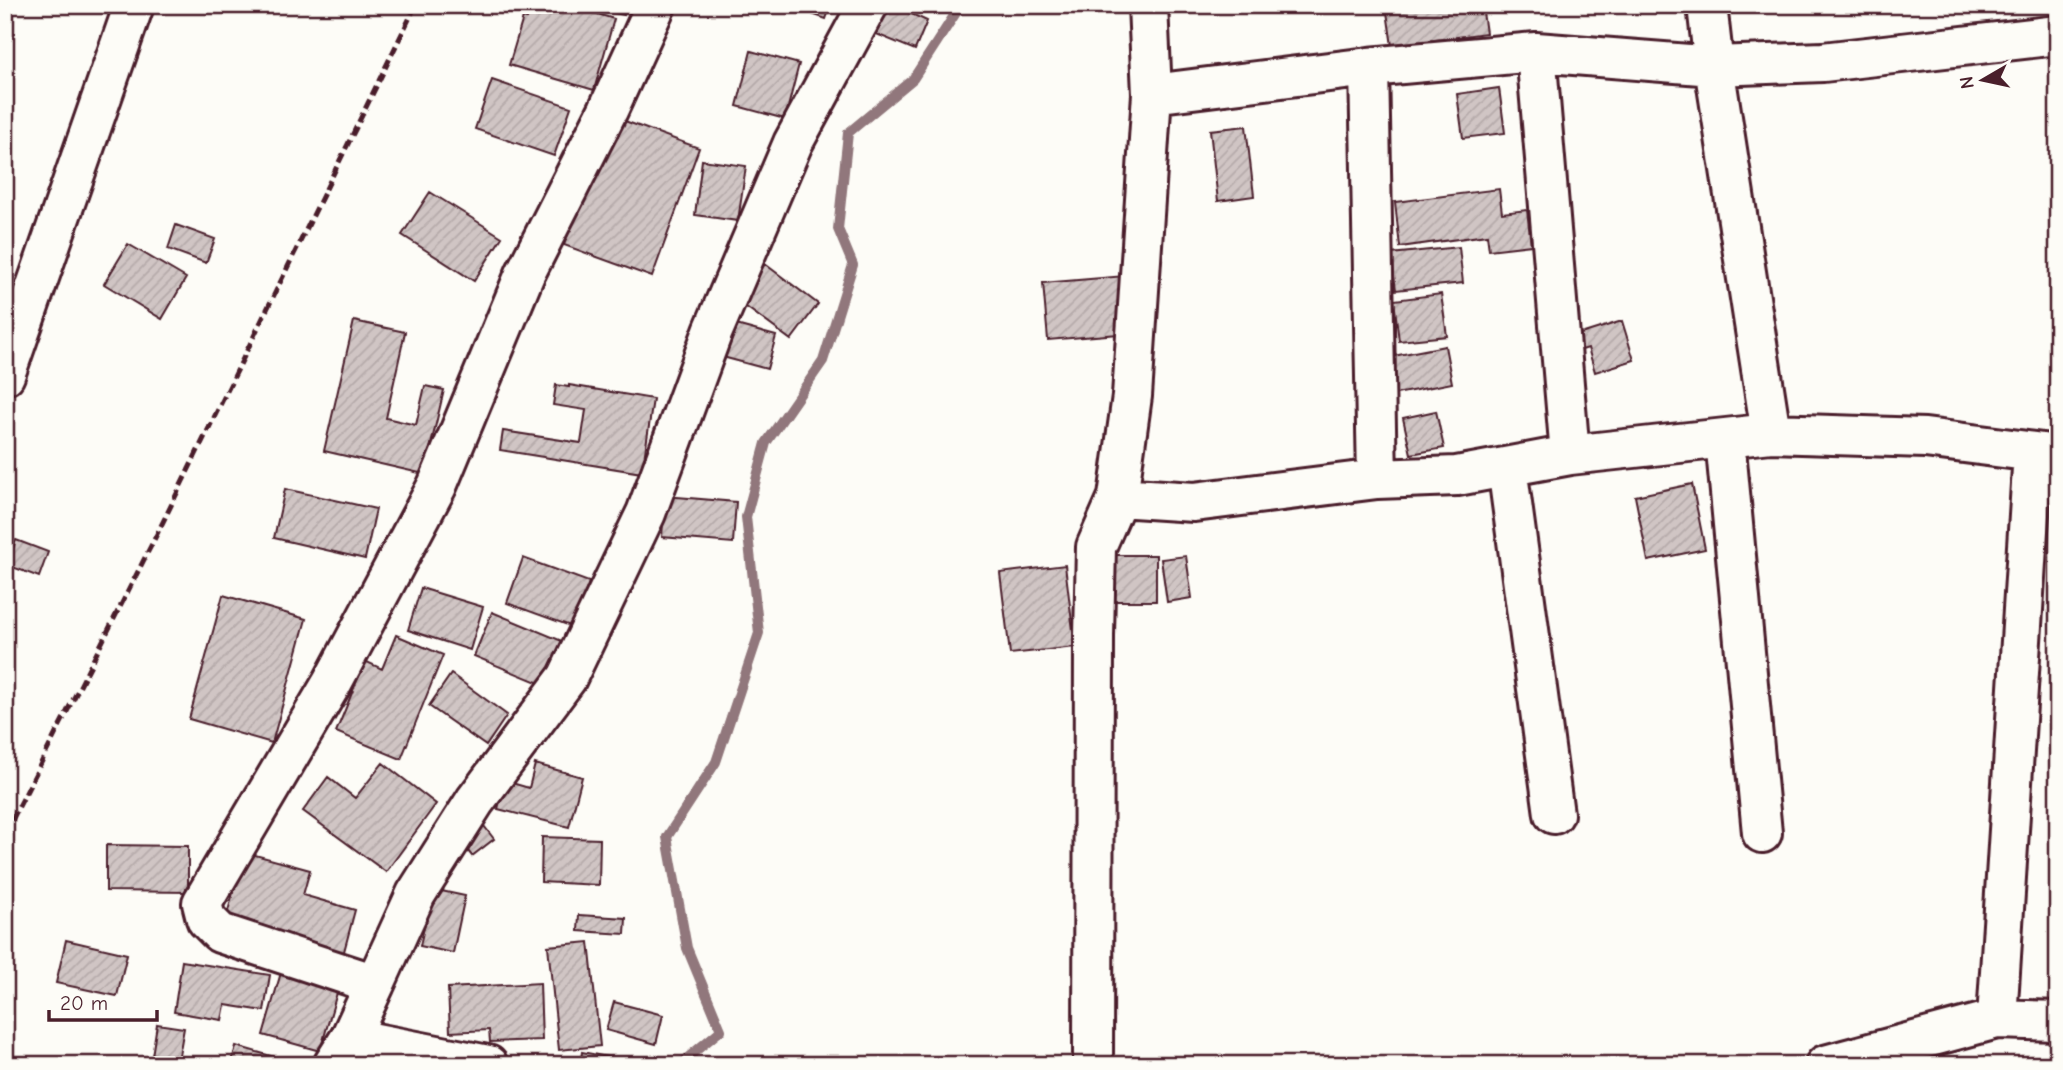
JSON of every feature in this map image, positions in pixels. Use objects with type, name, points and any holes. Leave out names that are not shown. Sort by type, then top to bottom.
[{"type":"main road","points":[[5,375],[134,5]]},
{"type":"main road","points":[[375,984],[220,933],[205,919],[202,903],[332,683],[437,486],[525,274],[608,110],[656,5]]},
{"type":"main road","points":[[488,1065],[342,1051],[416,894],[475,801],[567,678],[646,513],[713,331],[793,143],[868,5]]},
{"type":"main road","points":[[1093,1065],[1096,547],[1118,497],[1132,396],[1152,94],[1148,5]]},
{"type":"main road","points":[[1707,5],[1771,433]]},
{"type":"main road","points":[[1152,94],[1368,67],[1536,52],[1714,66],[1823,62],[2058,35]]},
{"type":"main road","points":[[1536,52],[1570,455]]},
{"type":"main road","points":[[1368,67],[1377,479]]},
{"type":"main road","points":[[1118,497],[1194,502],[1377,479],[1457,476],[1570,455],[1771,433],[1925,438],[2045,453],[1997,1019]]},
{"type":"main road","points":[[1725,439],[1762,833]]},
{"type":"main road","points":[[1507,467],[1554,814]]},
{"type":"main road","points":[[1825,1065],[1997,1019],[2058,1021]]},
{"type":"building","points":[[531,5],[568,5],[614,19],[594,90],[509,65],[523,18],[527,19]]},
{"type":"building","points":[[585,5],[626,5],[624,15]]},
{"type":"building","points":[[786,5],[831,5],[826,19]]},
{"type":"building","points":[[880,5],[892,5],[927,21],[915,50],[869,31]]},
{"type":"building","points":[[1386,5],[1482,5],[1486,33],[1392,46]]},
{"type":"building","points":[[751,51],[799,64],[785,119],[737,106]]},
{"type":"building","points":[[492,80],[571,107],[554,156],[475,129]]},
{"type":"building","points":[[1499,88],[1505,133],[1463,138],[1457,94]]},
{"type":"building","points":[[611,116],[699,148],[652,277],[564,245]]},
{"type":"building","points":[[1246,126],[1254,196],[1218,201],[1210,130]]},
{"type":"building","points":[[702,160],[746,166],[738,221],[695,215]]},
{"type":"building","points":[[1499,189],[1502,213],[1527,210],[1531,245],[1489,250],[1487,235],[1400,247],[1395,202]]},
{"type":"building","points":[[430,192],[502,237],[474,281],[402,235]]},
{"type":"building","points":[[176,225],[215,239],[206,263],[168,249]]},
{"type":"building","points":[[128,244],[186,278],[162,319],[104,284]]},
{"type":"building","points":[[1459,247],[1463,283],[1396,290],[1391,254]]},
{"type":"building","points":[[765,264],[818,304],[791,340],[738,301]]},
{"type":"building","points":[[1125,276],[1130,333],[1048,340],[1043,283]]},
{"type":"building","points":[[1441,294],[1447,336],[1399,341],[1394,300]]},
{"type":"building","points":[[354,321],[405,332],[386,418],[416,425],[425,386],[444,390],[424,474],[324,451]]},
{"type":"building","points":[[1622,321],[1634,360],[1595,372],[1588,348],[1570,354],[1565,339]]},
{"type":"building","points":[[729,323],[776,336],[767,369],[719,356]]},
{"type":"building","points":[[1445,346],[1452,383],[1391,395],[1383,358]]},
{"type":"building","points":[[556,385],[653,399],[642,473],[500,450],[503,431],[581,443],[586,410],[553,405]]},
{"type":"building","points":[[1436,411],[1444,448],[1411,454],[1403,418]]},
{"type":"building","points":[[1692,484],[1705,549],[1648,561],[1635,496]]},
{"type":"building","points":[[285,489],[376,509],[365,559],[274,538]]},
{"type":"building","points":[[665,496],[736,502],[733,543],[662,537]]},
{"type":"building","points":[[16,540],[48,552],[39,577],[7,565]]},
{"type":"building","points":[[1104,555],[1156,555],[1156,601],[1104,601]]},
{"type":"building","points":[[1186,556],[1192,598],[1167,602],[1161,559]]},
{"type":"building","points":[[523,558],[589,582],[573,627],[507,603]]},
{"type":"building","points":[[1065,565],[1075,647],[1010,654],[1000,573]]},
{"type":"building","points":[[421,588],[483,607],[470,650],[408,630]]},
{"type":"building","points":[[223,595],[306,619],[272,743],[189,719]]},
{"type":"building","points":[[492,612],[562,641],[544,685],[474,656]]},
{"type":"building","points":[[396,635],[443,655],[401,759],[336,732],[365,661],[382,669]]},
{"type":"building","points":[[451,674],[507,715],[486,746],[429,706]]},
{"type":"building","points":[[383,763],[436,804],[386,872],[303,811],[328,777],[355,798]]},
{"type":"building","points":[[535,764],[582,777],[569,827],[498,809],[505,781],[529,788]]},
{"type":"building","points":[[478,818],[494,839],[472,856],[455,835]]},
{"type":"building","points":[[542,837],[600,839],[599,885],[541,882]]},
{"type":"building","points":[[106,845],[188,846],[188,892],[106,891]]},
{"type":"building","points":[[244,852],[310,870],[303,895],[355,910],[342,959],[224,926]]},
{"type":"building","points":[[432,889],[465,896],[453,953],[420,946]]},
{"type":"building","points":[[579,915],[626,918],[625,934],[578,931]]},
{"type":"building","points":[[66,940],[127,954],[117,996],[56,983]]},
{"type":"building","points":[[589,942],[600,1046],[559,1050],[548,946]]},
{"type":"building","points":[[182,961],[270,975],[264,1011],[225,1005],[222,1020],[174,1012]]},
{"type":"building","points":[[282,969],[339,986],[320,1051],[263,1035]]},
{"type":"building","points":[[540,983],[542,1040],[490,1042],[489,1030],[450,1032],[448,988]]},
{"type":"building","points":[[614,1002],[663,1015],[656,1044],[606,1030]]},
{"type":"building","points":[[157,1024],[184,1028],[178,1061],[152,1056]]},
{"type":"building","points":[[236,1046],[292,1062],[292,1065],[231,1065]]},
{"type":"building","points":[[582,1052],[618,1059],[617,1065],[580,1065]]},
{"type":"waterway","points":[[679,1065],[721,1030],[687,948],[667,837],[716,762],[759,633],[746,517],[766,443],[823,361],[853,265],[838,229],[848,133],[913,79],[961,5]]},
{"type":"railway","points":[[5,834],[160,528],[416,5]]}]
